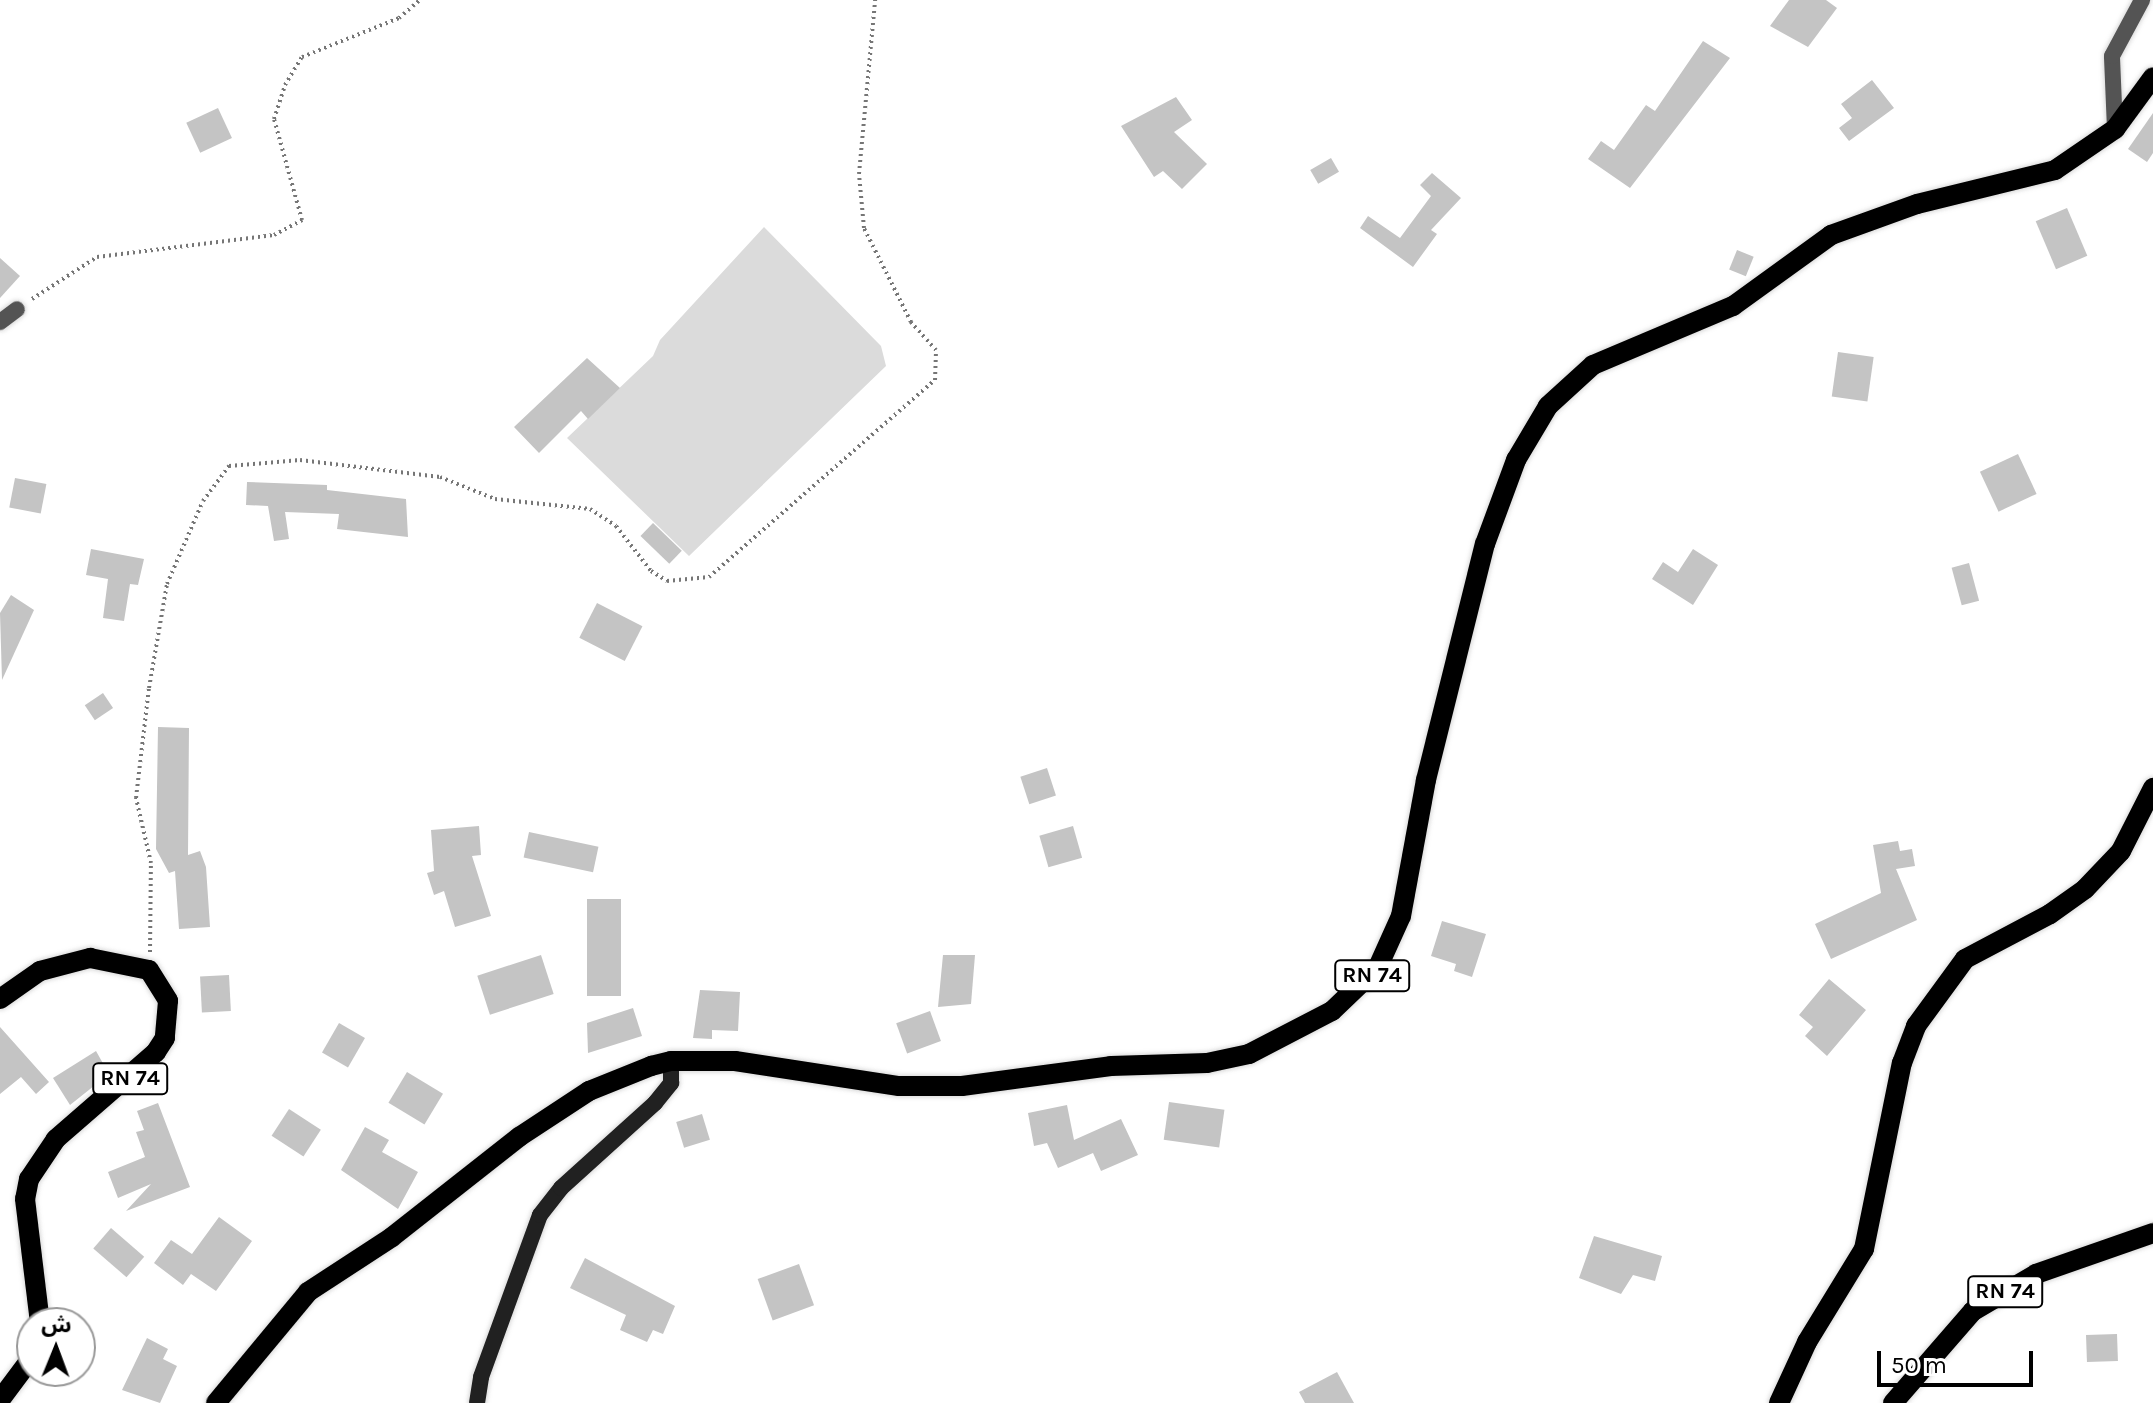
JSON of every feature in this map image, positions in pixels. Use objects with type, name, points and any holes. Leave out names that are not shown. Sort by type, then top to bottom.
[{"type":"main road","name":"RN 74","points":[[216,1403],[308,1292],[392,1237],[519,1137],[589,1091],[671,1061],[735,1061],[899,1086],[962,1086],[1055,1071],[1207,1063],[1249,1054],[1332,1011],[1378,967],[1401,916],[1426,780],[1485,544],[1516,460],[1548,406],[1593,365],[1733,306],[1831,235],[1917,204],[2055,170],[2115,129],[2153,77]]},
{"type":"main road","points":[[1779,1403],[1807,1342],[1864,1249],[1902,1063],[1916,1026],[1965,959],[2050,914],[2085,889],[2121,851],[2153,788]]},
{"type":"main road","points":[[0,999],[61,963],[118,960],[149,970]]},
{"type":"main road","name":"RN 74","points":[[38,1307],[25,1199],[29,1179],[56,1139],[137,1073],[165,1038],[168,1001],[149,970]]},
{"type":"main road","name":"RN 74","points":[[1893,1403],[1973,1311],[2036,1274],[2153,1233]]},
{"type":"main road","points":[[0,1400],[16,1378]]},
{"type":"street","points":[[2115,129],[2112,56],[2142,0]]},
{"type":"street","points":[[0,322],[17,309]]},
{"type":"street","points":[[477,1403],[481,1377],[540,1215],[561,1188],[655,1103],[671,1083],[671,1061]]},
{"type":"path","points":[[17,309],[97,257],[274,235],[302,220],[274,119],[285,85],[302,57],[399,18],[420,0]]},
{"type":"path","points":[[149,970],[151,863],[136,798],[149,688],[167,584],[203,501],[229,466],[300,460],[440,477],[495,499],[590,509],[616,526],[651,571],[667,581],[709,577],[935,380],[936,350],[911,322],[864,228],[859,174],[875,0]]},
{"type":"shaded area","points":[[764,227],[881,346],[886,366],[689,556],[567,438],[653,356],[660,340]]},
{"type":"building","points":[[1789,0],[1826,0],[1837,8],[1808,47],[1770,26]]},
{"type":"building","points":[[1703,41],[1730,58],[1630,188],[1588,159],[1601,141],[1614,150],[1646,105],[1655,111]]},
{"type":"building","points":[[1872,80],[1894,108],[1849,141],[1839,128],[1852,118],[1841,104]]},
{"type":"building","points":[[1176,97],[1192,120],[1174,132],[1207,164],[1182,189],[1163,171],[1154,177],[1121,126]]},
{"type":"building","points":[[218,108],[232,138],[200,153],[186,123]]},
{"type":"building","points":[[2153,113],[2153,153],[2147,162],[2128,149]]},
{"type":"building","points":[[1331,158],[1339,172],[1318,184],[1310,170]]},
{"type":"building","points":[[1432,173],[1461,198],[1431,230],[1437,234],[1413,267],[1360,228],[1368,216],[1400,238],[1431,196],[1420,185]]},
{"type":"building","points":[[2067,208],[2087,256],[2056,269],[2036,221]]},
{"type":"building","points":[[1737,250],[1754,257],[1746,276],[1729,269]]},
{"type":"building","points":[[0,258],[20,276],[0,298]]},
{"type":"building","points":[[1838,352],[1874,357],[1867,402],[1832,397]]},
{"type":"building","points":[[587,358],[620,388],[588,419],[581,411],[539,453],[514,427]]},
{"type":"building","points":[[2018,454],[2037,494],[1999,512],[1980,472]]},
{"type":"building","points":[[15,478],[46,484],[41,514],[9,507]]},
{"type":"building","points":[[247,482],[327,485],[327,490],[406,499],[408,537],[337,529],[339,514],[285,512],[289,539],[274,541],[268,506],[246,505]]},
{"type":"building","points":[[653,523],[682,551],[669,564],[640,536]]},
{"type":"building","points":[[91,549],[144,559],[138,585],[130,584],[124,621],[103,618],[108,579],[86,575]]},
{"type":"building","points":[[1693,549],[1718,565],[1693,605],[1652,579],[1663,562],[1678,572]]},
{"type":"building","points":[[1969,563],[1979,601],[1962,605],[1952,568]]},
{"type":"building","points":[[11,595],[34,610],[2,680],[0,613]]},
{"type":"building","points":[[597,603],[642,626],[625,661],[579,638]]},
{"type":"building","points":[[103,693],[113,708],[95,720],[85,705]]},
{"type":"building","points":[[158,727],[189,728],[188,855],[200,851],[206,867],[210,927],[179,929],[175,871],[169,873],[156,849]]},
{"type":"building","points":[[1047,768],[1056,796],[1029,804],[1020,777]]},
{"type":"building","points":[[479,826],[481,855],[472,856],[491,916],[455,927],[444,891],[434,895],[427,873],[434,871],[431,830]]},
{"type":"building","points":[[1073,826],[1082,858],[1048,867],[1039,836]]},
{"type":"building","points":[[529,832],[598,847],[593,872],[524,857]]},
{"type":"building","points":[[1898,841],[1900,851],[1912,849],[1915,866],[1896,869],[1917,920],[1831,959],[1815,924],[1881,893],[1873,845]]},
{"type":"building","points":[[587,899],[621,899],[621,996],[587,996]]},
{"type":"building","points":[[1442,921],[1486,934],[1472,977],[1454,971],[1456,964],[1431,956]]},
{"type":"building","points":[[541,955],[554,994],[490,1015],[477,976]]},
{"type":"building","points":[[943,955],[975,955],[971,1004],[938,1007]]},
{"type":"building","points":[[229,975],[231,1011],[202,1012],[200,977]]},
{"type":"building","points":[[1829,979],[1866,1010],[1827,1056],[1805,1036],[1813,1027],[1799,1015]]},
{"type":"building","points":[[700,990],[740,992],[738,1031],[712,1030],[712,1039],[693,1038]]},
{"type":"building","points":[[633,1008],[642,1036],[588,1053],[587,1023]]},
{"type":"building","points":[[930,1011],[941,1041],[907,1053],[896,1023]]},
{"type":"building","points":[[339,1023],[365,1038],[348,1067],[322,1052]]},
{"type":"building","points":[[0,1027],[49,1082],[36,1094],[21,1077],[0,1094]]},
{"type":"building","points":[[96,1051],[109,1074],[70,1105],[53,1078]]},
{"type":"building","points":[[407,1072],[443,1094],[424,1124],[388,1103]]},
{"type":"building","points":[[1169,1102],[1224,1110],[1219,1147],[1164,1140]]},
{"type":"building","points":[[158,1103],[190,1187],[126,1211],[151,1184],[118,1198],[108,1172],[145,1157],[136,1132],[144,1130],[137,1111]]},
{"type":"building","points":[[1067,1105],[1074,1140],[1121,1119],[1138,1155],[1101,1171],[1093,1153],[1058,1168],[1047,1143],[1034,1146],[1028,1113]]},
{"type":"building","points":[[289,1109],[321,1130],[303,1157],[272,1136]]},
{"type":"building","points":[[702,1114],[710,1140],[684,1148],[676,1122]]},
{"type":"building","points":[[365,1127],[389,1140],[382,1152],[418,1172],[398,1209],[341,1170]]},
{"type":"building","points":[[219,1217],[252,1241],[216,1291],[191,1274],[183,1285],[154,1263],[171,1240],[192,1254]]},
{"type":"building","points":[[111,1228],[144,1257],[126,1277],[93,1248]]},
{"type":"building","points":[[1594,1236],[1662,1256],[1655,1281],[1633,1275],[1621,1294],[1579,1278]]},
{"type":"building","points":[[585,1258],[675,1306],[663,1334],[653,1330],[647,1342],[620,1330],[626,1315],[570,1288]]},
{"type":"building","points":[[799,1264],[814,1305],[773,1320],[758,1279]]},
{"type":"building","points":[[2117,1334],[2118,1361],[2087,1362],[2086,1335]]},
{"type":"building","points":[[147,1338],[168,1349],[163,1359],[177,1366],[160,1403],[122,1390]]},
{"type":"building","points":[[1337,1372],[1354,1403],[1305,1403],[1299,1392]]}]
